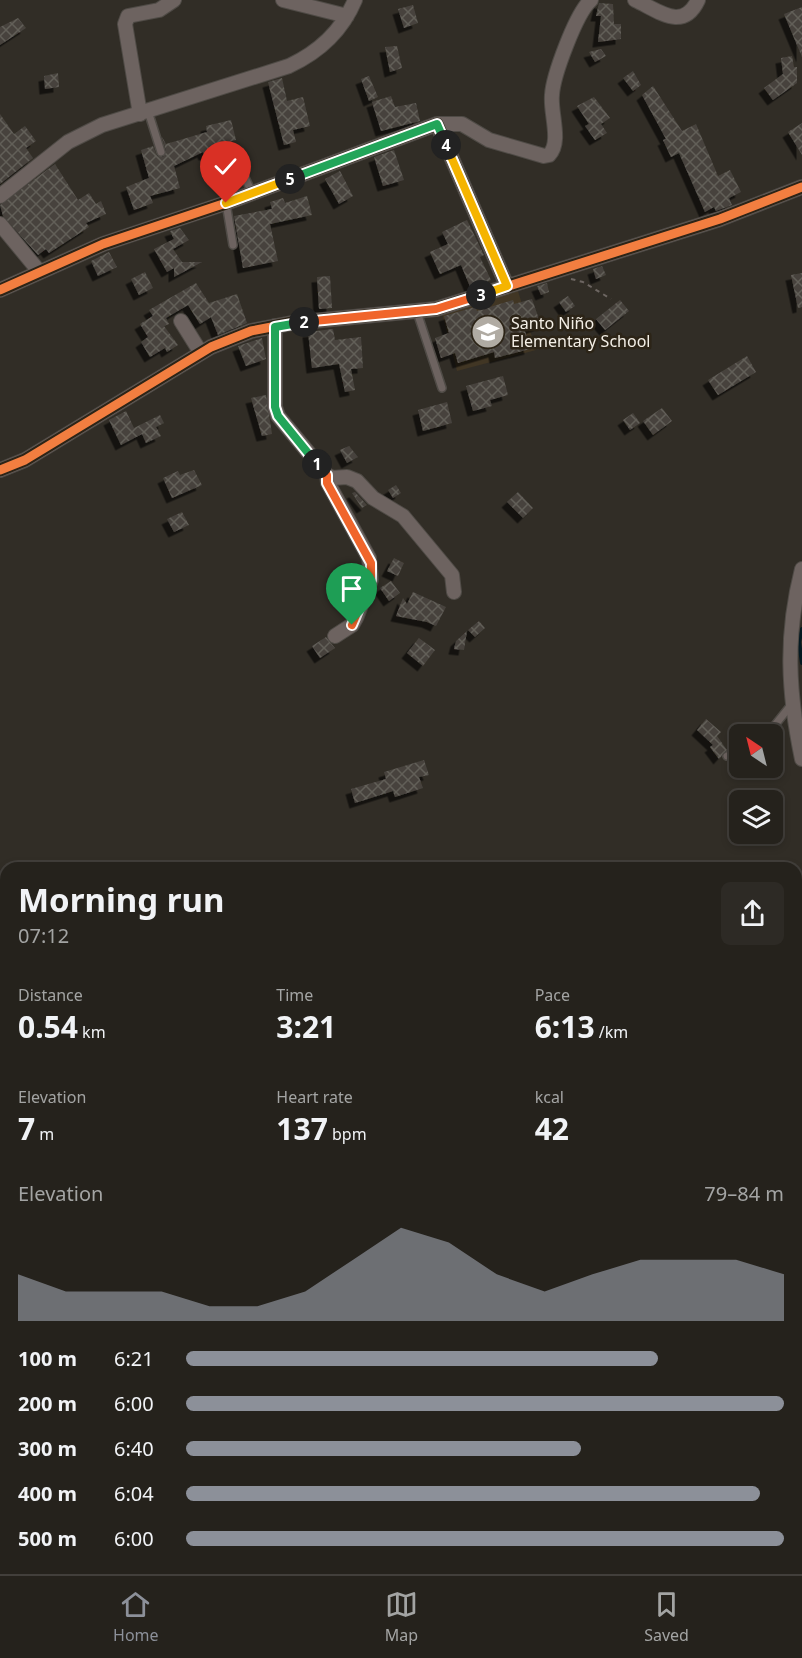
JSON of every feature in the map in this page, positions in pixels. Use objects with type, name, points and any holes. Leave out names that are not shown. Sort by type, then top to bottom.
[{"type":"street","points":[[144,112],[125,24],[128,16],[159,10],[174,0]]},
{"type":"street","points":[[283,0],[346,16]]},
{"type":"street","points":[[0,196],[69,142],[102,125],[305,58],[338,31],[355,0]]},
{"type":"street","points":[[0,290],[38,270],[103,244],[226,203],[437,124],[462,124],[489,140],[544,156],[549,155],[555,146],[553,88],[569,37],[584,6],[591,0]]},
{"type":"street","points":[[634,0],[673,18],[682,18],[690,14],[698,0]]},
{"type":"street","points":[[437,124],[507,286]]},
{"type":"street","points":[[0,470],[25,460],[201,353],[231,338],[275,327],[417,312],[450,305],[720,219],[802,187]]},
{"type":"street","points":[[0,224],[38,270]]},
{"type":"street","points":[[181,321],[201,353]]},
{"type":"street","points":[[275,327],[275,407],[278,416],[327,475],[332,478],[347,477],[357,481],[373,498],[403,516],[452,575],[454,592]]},
{"type":"street","points":[[327,475],[327,483],[369,558],[372,571],[356,618],[352,625],[335,636]]},
{"type":"street","points":[[802,569],[789,647],[791,705],[802,759]]},
{"type":"lane","points":[[144,112],[161,152]]},
{"type":"lane","points":[[234,153],[252,193]]},
{"type":"lane","points":[[226,203],[233,245]]},
{"type":"lane","points":[[417,312],[442,388]]},
{"type":"lane","points":[[776,724],[791,705]]},
{"type":"path","points":[[566,276],[583,282],[611,299]]},
{"type":"shaded area","name":"Santo Niño Elementary School","points":[[518,291],[536,350],[457,371],[442,313]]},
{"type":"building","points":[[599,3],[613,4],[614,24],[621,24],[621,39],[598,42],[601,16],[596,16]]},
{"type":"building","points":[[413,5],[418,23],[404,28],[398,9]]},
{"type":"building","points":[[802,7],[802,57],[784,14]]},
{"type":"building","points":[[18,18],[26,28],[0,45],[0,27]]},
{"type":"building","points":[[397,46],[402,68],[390,72],[385,47]]},
{"type":"building","points":[[601,49],[606,56],[595,62],[589,52]]},
{"type":"building","points":[[792,56],[794,67],[797,67],[797,83],[773,100],[764,88],[783,74],[781,58]]},
{"type":"building","points":[[633,71],[641,85],[633,91],[623,78]]},
{"type":"building","points":[[58,73],[59,87],[45,89],[44,76]]},
{"type":"building","points":[[369,76],[378,97],[369,101],[361,79]]},
{"type":"building","points":[[282,78],[287,101],[303,97],[310,126],[293,130],[296,142],[284,145],[268,82]]},
{"type":"building","points":[[653,86],[682,131],[696,124],[718,176],[730,170],[741,192],[729,198],[732,205],[716,211],[714,207],[705,212],[679,153],[671,157],[663,140],[666,139],[642,95]]},
{"type":"building","points":[[391,96],[395,107],[416,103],[420,121],[381,131],[372,102]]},
{"type":"building","points":[[594,97],[610,118],[601,124],[607,133],[595,140],[585,126],[589,124],[577,106]]},
{"type":"building","points":[[0,114],[14,134],[25,126],[36,141],[26,148],[33,158],[0,184]]},
{"type":"building","points":[[231,120],[236,140],[218,145],[220,151],[204,155],[203,152],[174,166],[180,188],[150,196],[153,203],[134,210],[126,187],[149,178],[141,150],[153,146],[157,156],[163,157],[166,151],[162,137],[166,144],[207,132],[206,126]]},
{"type":"building","points":[[802,123],[802,155],[788,132]]},
{"type":"building","points":[[394,150],[404,180],[383,186],[374,157]]},
{"type":"building","points":[[55,164],[78,200],[89,193],[96,204],[101,201],[106,214],[86,223],[89,227],[49,253],[46,249],[38,255],[3,216],[0,205]]},
{"type":"building","points":[[340,171],[353,196],[339,204],[325,179]]},
{"type":"building","points":[[307,196],[312,215],[270,224],[278,261],[243,268],[234,216],[272,209],[270,202],[283,198],[285,203]]},
{"type":"building","points":[[467,220],[484,255],[480,257],[491,280],[471,289],[461,265],[440,274],[430,252],[448,244],[442,232]]},
{"type":"building","points":[[180,228],[189,240],[173,249],[182,262],[202,262],[174,277],[174,268],[167,272],[154,249],[174,239],[170,231]]},
{"type":"building","points":[[109,252],[117,267],[98,276],[91,261]]},
{"type":"building","points":[[602,266],[606,275],[596,279],[593,269]]},
{"type":"building","points":[[145,272],[153,288],[139,295],[131,279]]},
{"type":"building","points":[[802,273],[802,307],[798,308],[791,275]]},
{"type":"building","points":[[330,276],[332,308],[319,309],[317,277]]},
{"type":"building","points":[[196,283],[209,303],[237,294],[247,323],[218,335],[211,317],[200,324],[188,305],[166,318],[169,324],[164,326],[178,345],[167,352],[165,348],[150,357],[141,342],[148,337],[140,324],[153,316],[149,310]]},
{"type":"building","points":[[547,283],[549,292],[541,295],[537,286]]},
{"type":"building","points":[[568,296],[575,306],[566,312],[559,302]]},
{"type":"building","name":"Santo Niño Elementary School","points":[[532,299],[541,325],[525,331],[530,349],[495,358],[494,352],[458,363],[455,353],[441,358],[435,338],[449,333],[444,316],[475,307],[477,311],[513,300],[514,304]]},
{"type":"building","points":[[620,300],[629,311],[605,330],[596,319]]},
{"type":"building","points":[[333,329],[335,340],[361,337],[363,368],[351,369],[355,390],[345,392],[339,364],[312,368],[308,332]]},
{"type":"building","points":[[262,338],[266,359],[246,366],[238,346]]},
{"type":"building","points":[[747,356],[756,372],[718,395],[708,380]]},
{"type":"building","points":[[503,376],[508,395],[490,400],[492,406],[473,411],[466,386]]},
{"type":"building","points":[[266,395],[272,434],[262,436],[251,398]]},
{"type":"building","points":[[447,402],[452,423],[423,431],[418,410]]},
{"type":"building","points":[[662,408],[672,421],[653,435],[643,421]]},
{"type":"building","points":[[126,411],[134,428],[160,415],[164,423],[156,427],[161,436],[146,443],[142,434],[121,445],[109,420]]},
{"type":"building","points":[[633,413],[640,423],[630,430],[623,420]]},
{"type":"building","points":[[349,446],[358,457],[347,463],[340,450]]},
{"type":"building","points":[[194,470],[202,485],[172,498],[163,478],[178,471],[180,475]]},
{"type":"building","points":[[396,485],[401,493],[393,498],[388,490]]},
{"type":"building","points":[[355,492],[367,505],[362,508],[352,493]]},
{"type":"building","points":[[518,492],[533,508],[523,518],[507,502]]},
{"type":"building","points":[[182,512],[189,525],[174,532],[167,519]]},
{"type":"building","points":[[394,558],[404,563],[398,576],[387,571]]},
{"type":"building","points":[[391,581],[400,593],[389,601],[380,588]]},
{"type":"building","points":[[413,592],[446,607],[436,626],[396,616],[403,598],[407,604]]},
{"type":"building","points":[[479,621],[485,628],[475,637],[468,630]]},
{"type":"building","points":[[467,631],[464,650],[454,649],[456,641]]},
{"type":"building","points":[[326,637],[335,648],[320,658],[312,646]]},
{"type":"building","points":[[419,638],[435,650],[423,666],[407,653]]},
{"type":"building","points":[[706,719],[721,732],[717,736],[727,750],[719,759],[710,747],[713,745],[697,730]]},
{"type":"building","points":[[424,760],[429,775],[419,777],[423,788],[395,797],[393,791],[355,803],[351,789],[386,779],[384,772]]},
{"type":"waterway","points":[[802,629],[799,642],[802,663]]},
{"type":"cycle path","points":[[0,290],[103,244],[226,203],[437,124],[507,286]]},
{"type":"cycle path","points":[[0,470],[25,460],[211,347],[251,331],[292,323],[436,309],[720,219],[802,187]]},
{"type":"place","name":"Santo Niño Elementary School","points":[[488,332]]},
{"type":"route","points":[[226,203],[437,124],[507,286],[436,309],[292,323],[275,327],[275,407],[278,416],[302,448],[327,475],[327,483],[371,563],[371,580],[352,625]]}]
